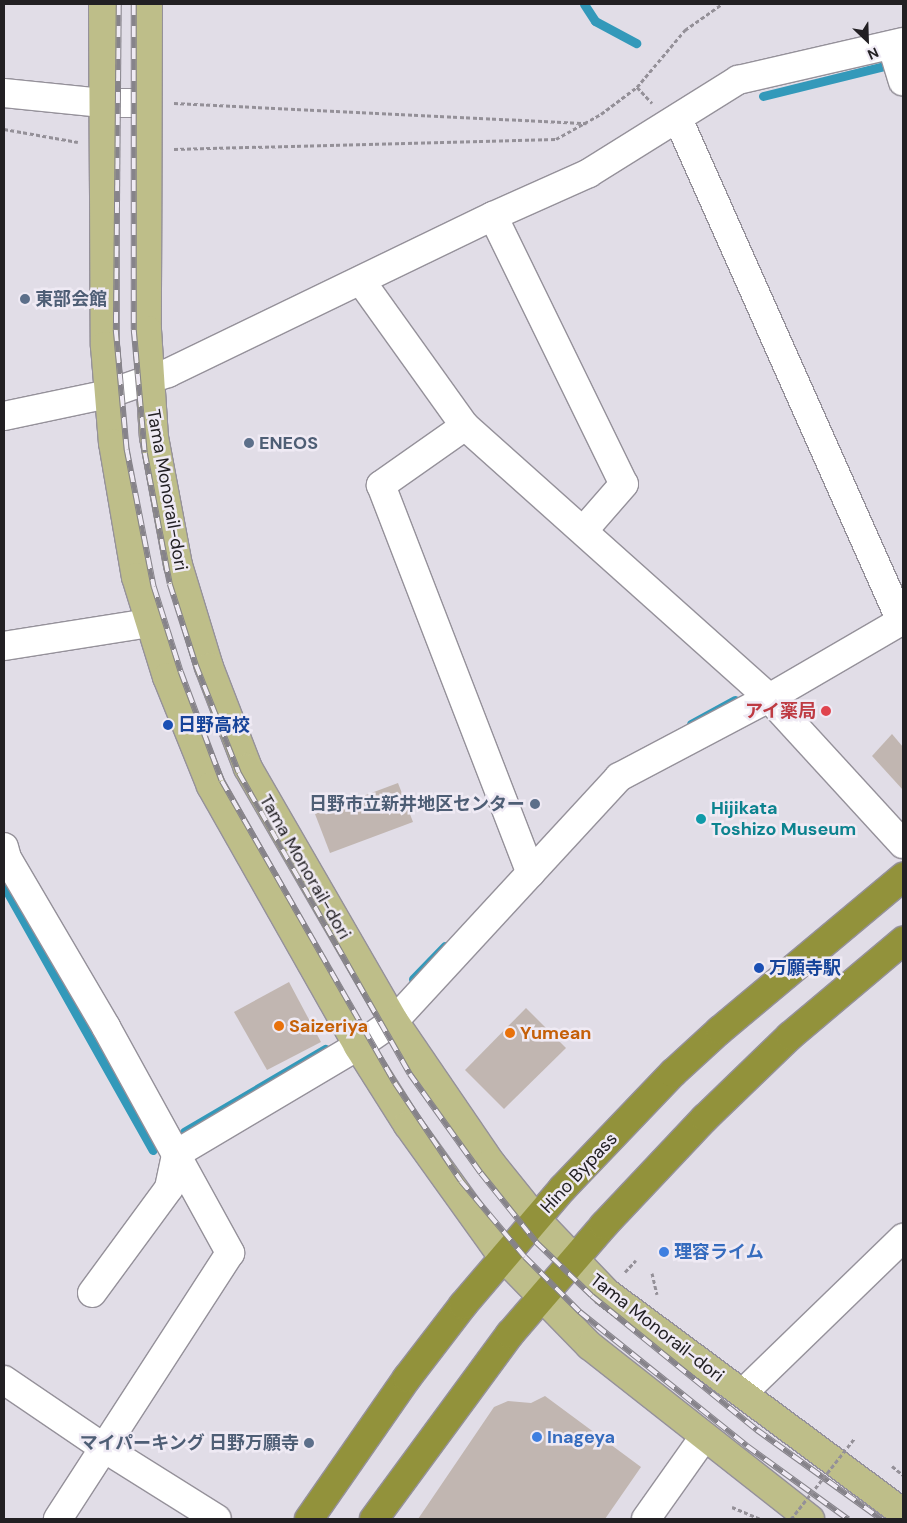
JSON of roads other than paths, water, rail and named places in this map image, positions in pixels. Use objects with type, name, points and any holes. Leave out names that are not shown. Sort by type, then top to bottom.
[{"type":"highway","name":"Hino Bypass","points":[[309,1519],[407,1378],[503,1257],[536,1219],[687,1061],[903,877]]},
{"type":"highway","points":[[374,1519],[504,1342],[574,1260],[706,1118],[790,1036],[903,941]]},
{"type":"main road","points":[[103,4],[108,394],[125,517],[136,577],[150,623],[211,786],[358,1046],[408,1125],[503,1257],[590,1346],[810,1519]]},
{"type":"main road","name":"Tama Monorail-dori","points":[[148,4],[149,381],[154,437],[167,516],[208,667],[248,768],[394,1020],[491,1163],[536,1219],[607,1293],[903,1513]]},
{"type":"street","points":[[4,416],[108,394],[149,381],[361,281],[493,216],[589,173],[738,80],[896,47],[903,80]]},
{"type":"street","points":[[4,93],[147,95]]},
{"type":"street","points":[[92,1293],[169,1188],[176,1154],[358,1046],[394,1020],[619,777],[769,698],[902,620],[678,119]]},
{"type":"street","points":[[493,216],[624,484],[583,531]]},
{"type":"street","points":[[361,281],[465,426],[769,698],[903,844]]},
{"type":"street","points":[[465,426],[381,485],[531,873]]},
{"type":"street","points":[[4,646],[150,623]]},
{"type":"street","points":[[5,855],[176,1154],[230,1253],[58,1519]]},
{"type":"street","points":[[743,1393],[902,1243]]},
{"type":"street","points":[[4,1380],[104,1448],[217,1519]]},
{"type":"street","points":[[646,1519],[704,1437]]},
{"type":"waterway","points":[[584,4],[595,21],[636,43]]},
{"type":"waterway","points":[[763,96],[896,63]]},
{"type":"waterway","points":[[691,724],[735,700]]},
{"type":"waterway","points":[[4,886],[153,1150]]},
{"type":"waterway","points":[[413,979],[445,946]]},
{"type":"waterway","points":[[184,1132],[325,1049]]},
{"type":"railway","points":[[119,4],[116,330],[127,450],[154,587],[181,672],[222,781],[395,1083],[461,1181],[525,1257],[580,1312],[747,1446],[848,1519]]},
{"type":"railway","points":[[134,4],[134,330],[145,453],[170,584],[196,665],[239,773],[410,1074],[481,1173],[537,1243],[592,1296],[757,1430],[881,1519]]},
{"type":"place","name":"東部会館","points":[[25,299]]},
{"type":"place","name":"ENEOS","points":[[249,443]]},
{"type":"place","name":"アイ薬局","points":[[826,711]]},
{"type":"place","name":"日野高校","points":[[168,725]]},
{"type":"place","name":"日野市立新井地区センター","points":[[535,804]]},
{"type":"place","name":"Hijikata Toshizo Museum","points":[[701,819]]},
{"type":"place","name":"万願寺駅","points":[[759,968]]},
{"type":"place","name":"Saizeriya","points":[[279,1026]]},
{"type":"place","name":"Yumean","points":[[510,1033]]},
{"type":"place","name":"理容ライム","points":[[664,1252]]},
{"type":"place","name":"Inageya","points":[[537,1437]]},
{"type":"place","name":"マイパーキング 日野万願寺","points":[[309,1443]]}]
